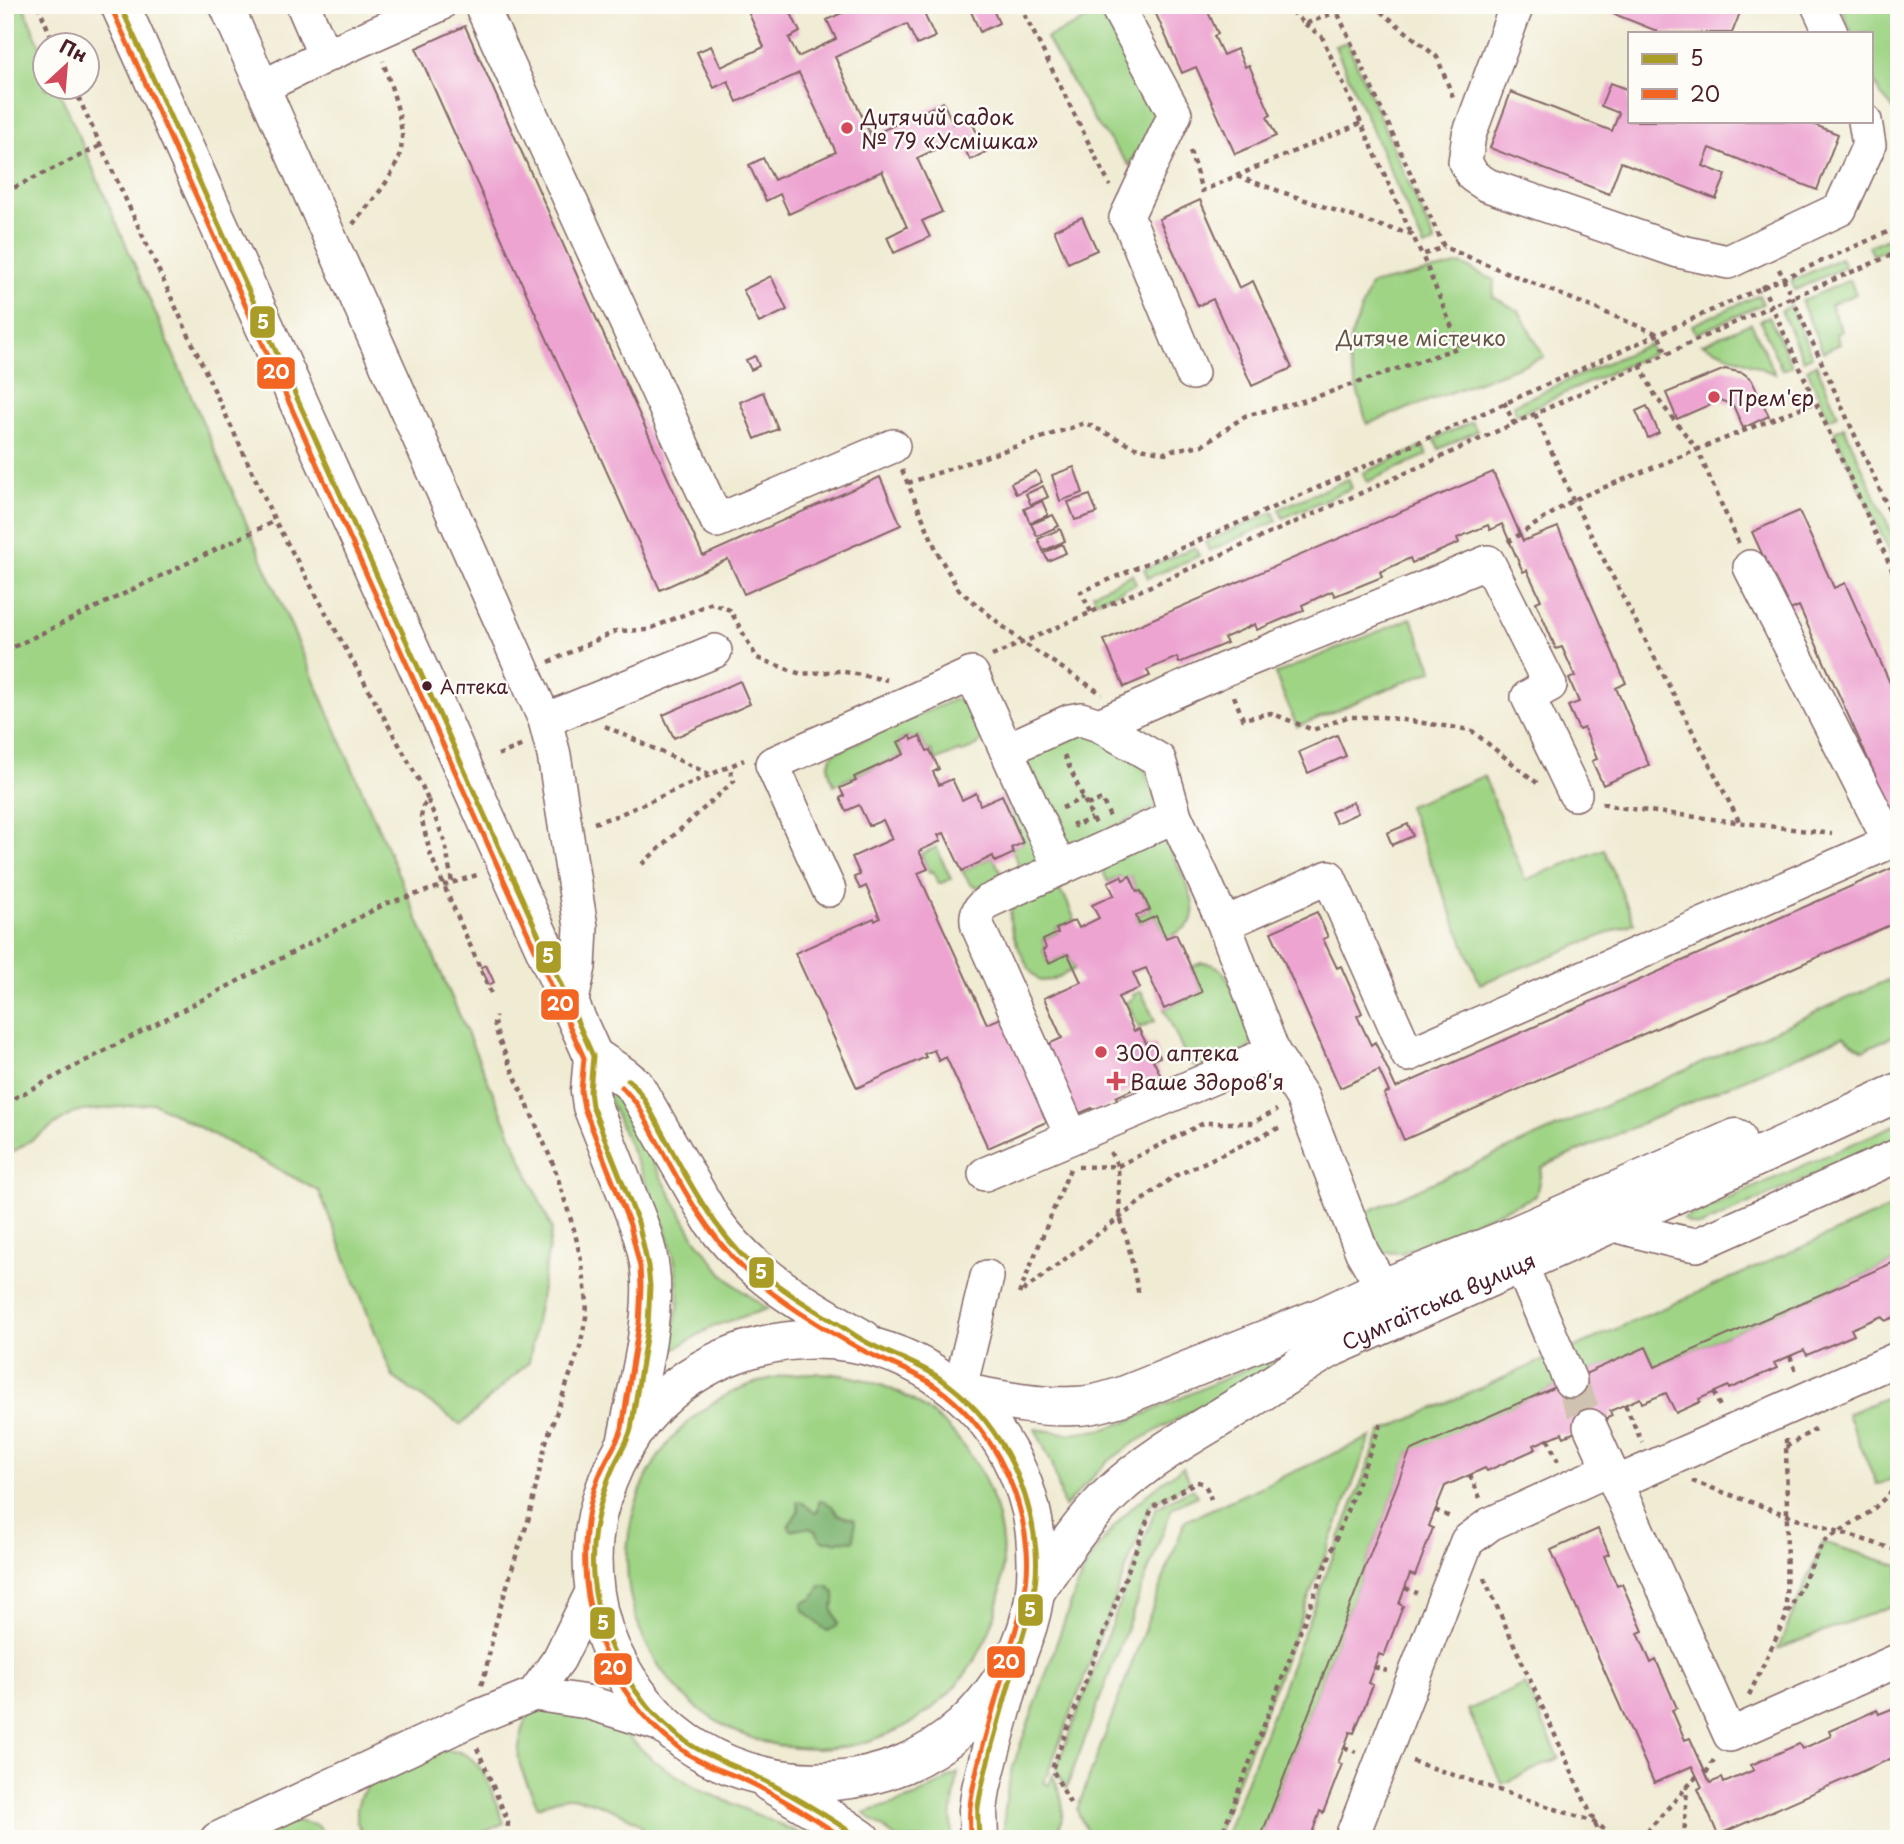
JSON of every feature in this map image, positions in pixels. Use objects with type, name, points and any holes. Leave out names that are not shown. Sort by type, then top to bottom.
[{"type":"main road","points":[[120,5],[593,1056],[590,1091],[592,1107],[638,1222],[651,1278],[647,1331],[627,1441]]},
{"type":"main road","points":[[593,1056],[635,1086],[712,1220],[747,1262],[777,1287],[876,1347],[925,1368],[960,1392],[1001,1440],[1020,1478],[1035,1528],[1035,1592],[981,1789],[978,1810],[979,1839]]},
{"type":"main road","name":"Сумгаїтська вулиця","points":[[960,1392],[1045,1405],[1074,1406],[1099,1404],[1123,1396],[1507,1239],[1899,1066]]},
{"type":"main road","name":"Сумгаїтська вулиця","points":[[1035,1592],[1095,1511],[1115,1490],[1155,1459],[1250,1400],[1312,1357],[1899,1092]]},
{"type":"main road","points":[[876,1347],[814,1339],[782,1341],[751,1348],[693,1374],[646,1416],[627,1441],[612,1469],[594,1530],[594,1588],[602,1624],[613,1654],[641,1698],[668,1727],[695,1748],[723,1763],[753,1774],[784,1781],[816,1783],[878,1774],[936,1747],[984,1706],[1003,1680],[1018,1652]]},
{"type":"main road","points":[[753,1774],[861,1839]]},
{"type":"lane","points":[[226,5],[557,715],[554,755],[582,927],[579,967],[571,1006]]},
{"type":"lane","points":[[303,5],[325,56]]},
{"type":"lane","points":[[262,87],[439,5]]},
{"type":"lane","points":[[481,5],[717,522],[892,446]]},
{"type":"lane","points":[[1116,5],[1175,114],[1126,218],[1192,373]]},
{"type":"lane","points":[[1517,5],[1469,135],[1465,162],[1473,176],[1487,185],[1678,251],[1728,262],[1840,209],[1869,145],[1865,122]]},
{"type":"lane","points":[[1818,5],[1831,32]]},
{"type":"lane","points":[[1006,750],[1070,721],[1109,721],[1223,670],[1488,562],[1550,685],[1528,697],[1575,794]]},
{"type":"lane","points":[[1224,924],[1329,877],[1408,1055],[1890,842],[1750,568]]},
{"type":"lane","points":[[557,715],[715,651]]},
{"type":"lane","points":[[829,890],[772,764],[972,674],[1060,869]]},
{"type":"lane","points":[[1109,721],[1159,760],[1175,816],[1224,924],[1273,1052],[1362,1252],[1383,1288]]},
{"type":"lane","points":[[1079,1144],[983,940],[976,920],[977,913],[987,902],[1175,816]]},
{"type":"lane","points":[[985,1174],[1028,1156],[1079,1144],[1273,1052]]},
{"type":"lane","points":[[1610,1224],[1673,1242],[1697,1245],[1899,1155]]},
{"type":"lane","points":[[1520,1263],[1570,1381]]},
{"type":"lane","points":[[960,1392],[987,1277]]},
{"type":"lane","points":[[1351,1839],[1467,1541],[1490,1524],[1786,1407],[1899,1358]]},
{"type":"lane","points":[[1590,1426],[1730,1735],[1899,1660]]},
{"type":"lane","points":[[217,1839],[534,1694],[559,1659],[594,1588]]},
{"type":"lane","points":[[534,1694],[587,1702],[668,1727]]},
{"type":"path","points":[[38,5],[49,32]]},
{"type":"path","points":[[1020,5],[1126,218]]},
{"type":"path","points":[[908,484],[1085,423],[1135,447],[1167,453],[1203,445],[1245,416],[1307,400],[1460,347],[1422,255],[1322,37],[1284,5]]},
{"type":"path","points":[[1373,5],[1437,57],[1469,135]]},
{"type":"path","points":[[1305,24],[1336,12]]},
{"type":"path","points":[[353,224],[385,183],[401,148],[399,118],[374,34]]},
{"type":"path","points":[[80,102],[275,521],[422,786],[445,842],[452,883]]},
{"type":"path","points":[[1175,114],[1186,139],[1202,191],[1361,123]]},
{"type":"path","points":[[5,192],[100,146]]},
{"type":"path","points":[[1236,176],[1377,225],[1412,234]]},
{"type":"path","points":[[1091,612],[1081,592],[1899,227]]},
{"type":"path","points":[[1422,255],[1444,247]]},
{"type":"path","points":[[989,657],[1514,424],[1771,306],[1899,252]]},
{"type":"path","points":[[1746,253],[1899,585]]},
{"type":"path","points":[[1792,299],[1899,532]]},
{"type":"path","points":[[1640,365],[1656,397],[1697,450],[1750,568]]},
{"type":"path","points":[[1504,402],[1514,424]]},
{"type":"path","points":[[1488,562],[1494,550],[1573,500],[1815,402]]},
{"type":"path","points":[[1535,414],[1573,500],[1740,823]]},
{"type":"path","points":[[892,446],[939,556],[959,590],[1022,642],[1102,694],[1115,707],[1109,721]]},
{"type":"path","points":[[5,651],[275,521]]},
{"type":"path","points":[[557,715],[711,775]]},
{"type":"path","points":[[1053,729],[1086,805],[1096,825],[1111,819],[1101,799],[1086,805]]},
{"type":"path","points":[[566,831],[617,816],[754,756]]},
{"type":"path","points":[[642,864],[734,781],[729,767]]},
{"type":"path","points":[[428,800],[421,811],[431,856],[491,993]]},
{"type":"path","points":[[1066,806],[1074,826],[1092,818]]},
{"type":"path","points":[[5,1103],[374,909],[398,898],[507,865]]},
{"type":"path","points":[[496,1016],[494,1022],[497,1034],[547,1148],[571,1220],[587,1298],[578,1353],[544,1448],[528,1521],[496,1622],[485,1674],[463,1710],[508,1822],[507,1839]]},
{"type":"path","points":[[1079,1144],[1018,1294],[1173,1177],[1289,1123],[1296,1100]]},
{"type":"path","points":[[1118,1166],[1205,1123],[1252,1123],[1296,1100]]},
{"type":"path","points":[[1028,1156],[1079,1144],[1118,1166]]},
{"type":"path","points":[[1079,1144],[1118,1166]]},
{"type":"path","points":[[1118,1166],[1120,1217],[1139,1296]]},
{"type":"path","points":[[1625,1405],[1649,1460],[1787,1515],[1899,1551]]},
{"type":"path","points":[[1786,1407],[1786,1617]]},
{"type":"path","points":[[1220,1839],[1381,1423]]},
{"type":"path","points":[[1548,1439],[1563,1471]]},
{"type":"path","points":[[1470,1475],[1485,1509]]},
{"type":"path","points":[[1070,1803],[1052,1769],[1152,1508],[1196,1482],[1205,1485],[1211,1499]]},
{"type":"path","points":[[1706,1773],[1730,1735],[1823,1542],[1870,1512],[1899,1485]]},
{"type":"path","points":[[1467,1541],[1602,1839]]},
{"type":"path","points":[[1385,1752],[1594,1822],[1618,1839]]},
{"type":"path","points":[[1640,1839],[1697,1776]]},
{"type":"path","points":[[1684,1839],[1687,1787]]},
{"type":"path","points":[[1876,1839],[1899,1829]]},
{"type":"path","points":[[1888,1839],[1890,1832]]},
{"type":"green space","points":[[5,5],[23,5],[34,32],[32,32],[32,102],[64,102],[552,1229],[529,1362],[461,1425],[393,1377],[319,1191],[154,1103],[75,1112],[5,1157]]},
{"type":"green space","points":[[1840,5],[1899,5],[1899,115],[1881,95],[1872,78],[1872,32],[1852,32]]},
{"type":"green space","points":[[1106,11],[1160,113],[1129,165],[1094,120],[1046,38]]},
{"type":"green space","points":[[1347,42],[1435,243],[1424,247],[1335,46]]},
{"type":"green space","points":[[1899,233],[1899,244],[1873,255],[1869,246]]},
{"type":"green space","points":[[1841,258],[1845,267],[1795,290],[1791,281]]},
{"type":"green space","name":"Дитяче містечко","points":[[1461,264],[1494,280],[1493,297],[1519,311],[1544,357],[1367,424],[1346,351],[1370,285]]},
{"type":"green space","points":[[1850,280],[1856,294],[1830,305],[1842,331],[1836,334],[1840,344],[1823,352],[1801,301]]},
{"type":"green space","points":[[1759,295],[1763,304],[1696,334],[1692,325]]},
{"type":"green space","points":[[1790,306],[1812,356],[1803,360],[1781,310]]},
{"type":"green space","points":[[1769,316],[1792,366],[1782,370],[1760,320]]},
{"type":"green space","points":[[1751,323],[1775,374],[1702,344]]},
{"type":"green space","points":[[1649,344],[1653,353],[1517,415],[1513,405]]},
{"type":"green space","points":[[1816,364],[1838,415],[1829,419],[1807,369]]},
{"type":"green space","points":[[1472,422],[1477,431],[1439,449],[1434,439]]},
{"type":"green space","points":[[1844,427],[1899,549],[1899,557],[1893,560],[1834,431]]},
{"type":"green space","points":[[1423,446],[1427,455],[1367,482],[1363,473]]},
{"type":"green space","points":[[1348,479],[1352,488],[1283,518],[1279,509]]},
{"type":"green space","points":[[1273,512],[1277,521],[1209,551],[1205,542]]},
{"type":"green space","points":[[1195,547],[1199,556],[1148,578],[1144,569]]},
{"type":"green space","points":[[1132,574],[1136,584],[1096,601],[1093,593]]},
{"type":"green space","points":[[1411,618],[1433,670],[1297,727],[1275,674]]},
{"type":"green space","points":[[955,699],[966,704],[973,714],[983,738],[977,746],[936,761],[931,750],[927,751],[920,736],[912,740],[910,736],[898,742],[904,754],[834,785],[829,765],[834,753]]},
{"type":"green space","points":[[1083,731],[1143,763],[1157,807],[1072,846],[1065,844],[1028,761],[1031,755]]},
{"type":"green space","points":[[1484,776],[1525,880],[1604,849],[1634,923],[1480,984],[1408,806]]},
{"type":"green space","points":[[1002,795],[1012,796],[1039,857],[1036,864],[1022,872],[1011,848],[1023,842]]},
{"type":"green space","points":[[1160,841],[1167,845],[1179,868],[1192,898],[1193,908],[1193,917],[1189,924],[1166,938],[1156,917],[1139,924],[1136,916],[1150,910],[1130,876],[1123,880],[1120,876],[1108,882],[1104,874],[1104,864]]},
{"type":"green space","points":[[936,847],[951,879],[939,884],[933,871],[929,872],[921,854]]},
{"type":"green space","points":[[993,856],[1004,880],[982,888],[971,885],[962,871]]},
{"type":"green space","points":[[1054,886],[1065,897],[1075,920],[1056,929],[1058,933],[1043,940],[1046,948],[1043,950],[1049,963],[1068,954],[1075,969],[1052,980],[1040,981],[1021,954],[1011,928],[1010,915],[1013,905]]},
{"type":"green space","points":[[1201,963],[1215,965],[1225,976],[1253,1035],[1250,1048],[1202,1070],[1189,1063],[1164,1009],[1202,992],[1191,967]]},
{"type":"green space","points":[[1899,975],[1899,1033],[1863,1050],[1843,1036],[1542,1167],[1536,1196],[1401,1253],[1381,1252],[1360,1215]]},
{"type":"green space","points":[[1141,991],[1155,1021],[1139,1028],[1127,1002]]},
{"type":"green space","points":[[611,1087],[695,1238],[723,1274],[767,1309],[714,1326],[669,1352],[679,1294],[674,1257],[666,1229],[605,1090]]},
{"type":"green space","points":[[1899,1123],[1899,1137],[1700,1226],[1683,1219]]},
{"type":"green space","points":[[1899,1204],[1899,1260],[1655,1367],[1646,1348],[1578,1377],[1566,1351]]},
{"type":"green space","points":[[1272,1357],[1275,1364],[1131,1445],[1106,1463],[1064,1507],[1052,1463],[1035,1429],[1070,1434],[1105,1429],[1134,1419]]},
{"type":"green space","points":[[1548,1358],[1560,1385],[1410,1452],[1260,1839],[1224,1839],[1381,1432]]},
{"type":"green space","points":[[815,1373],[852,1377],[887,1387],[919,1405],[948,1428],[971,1457],[989,1489],[999,1524],[1003,1561],[999,1598],[989,1633],[971,1665],[948,1694],[919,1717],[887,1735],[852,1745],[815,1749],[778,1745],[743,1735],[711,1717],[682,1694],[659,1665],[641,1633],[631,1598],[627,1561],[631,1524],[641,1489],[659,1457],[682,1428],[711,1405],[743,1387],[778,1377]]},
{"type":"green space","points":[[1899,1392],[1899,1476],[1877,1485],[1847,1414]]},
{"type":"green space","points":[[1371,1437],[1215,1839],[1090,1839],[1077,1810],[1185,1521]]},
{"type":"green space","points":[[1183,1467],[1190,1482],[1151,1504],[1044,1783],[1049,1785],[1053,1775],[1062,1800],[1063,1814],[1056,1839],[1005,1839],[1006,1802],[1014,1765],[1081,1577],[1101,1544],[1124,1515]]},
{"type":"green space","points":[[1193,1488],[1197,1496],[1172,1508],[1066,1789],[1056,1769],[1156,1508]]},
{"type":"green space","points":[[819,1501],[832,1506],[838,1515],[854,1519],[854,1540],[823,1541],[809,1528],[791,1530],[788,1526],[799,1510],[797,1502],[802,1502],[815,1513]]},
{"type":"green space","points":[[1823,1542],[1899,1566],[1899,1603],[1778,1649]]},
{"type":"green space","points":[[821,1586],[828,1586],[835,1593],[832,1607],[838,1624],[828,1631],[803,1610],[804,1603],[814,1597]]},
{"type":"green space","points":[[1525,1684],[1559,1758],[1502,1784],[1468,1710]]},
{"type":"green space","points":[[547,1705],[614,1726],[654,1761],[697,1788],[812,1839],[648,1839],[635,1821],[585,1800],[565,1797],[538,1807],[520,1766],[519,1748],[531,1710]]},
{"type":"green space","points":[[442,1750],[459,1752],[476,1763],[488,1782],[504,1823],[469,1839],[364,1839],[357,1822],[357,1808],[361,1795],[370,1784]]},
{"type":"green space","points":[[958,1773],[951,1817],[952,1839],[898,1839],[864,1813],[915,1797]]},
{"type":"green space","points":[[293,1822],[318,1826],[329,1839],[253,1839]]},
{"type":"building","points":[[745,5],[787,5],[800,32],[789,38],[798,57],[836,39],[827,20],[858,5],[899,5],[902,12],[920,5],[935,37],[917,45],[907,24],[835,57],[871,136],[943,102],[953,124],[969,116],[986,152],[970,160],[960,138],[917,158],[942,212],[922,221],[930,237],[894,253],[887,237],[907,227],[882,171],[789,214],[780,194],[766,201],[749,165],[763,158],[774,180],[836,152],[799,73],[737,102],[728,81],[714,88],[697,52],[711,46],[721,67],[764,47]]},
{"type":"building","points":[[968,5],[991,5],[999,23],[980,32]]},
{"type":"building","points":[[1152,5],[1205,5],[1218,34],[1214,36],[1223,55],[1237,49],[1245,67],[1249,65],[1271,115],[1267,117],[1276,136],[1235,154],[1196,67],[1182,73]]},
{"type":"building","points":[[1617,5],[1743,5],[1732,32],[1656,32],[1614,14]]},
{"type":"building","points":[[465,26],[703,556],[880,477],[901,525],[744,594],[728,559],[660,590],[416,48]]},
{"type":"building","points":[[1610,83],[1628,90],[1628,122],[1808,122],[1838,134],[1817,190],[1710,148],[1703,166],[1726,175],[1716,199],[1621,162],[1609,194],[1490,148],[1511,92],[1612,131],[1619,113],[1601,106]]},
{"type":"building","points":[[1200,200],[1239,288],[1253,281],[1292,368],[1252,386],[1213,299],[1198,306],[1159,219]]},
{"type":"building","points":[[1082,217],[1097,250],[1068,263],[1054,230]]},
{"type":"building","points":[[771,276],[787,310],[759,323],[743,290]]},
{"type":"building","points":[[755,356],[759,366],[751,370],[746,360]]},
{"type":"building","name":"Прем'єр","points":[[1725,369],[1743,373],[1751,379],[1769,416],[1743,428],[1733,405],[1720,400],[1677,419],[1666,393]]},
{"type":"building","points":[[763,392],[778,429],[755,439],[740,402]]},
{"type":"building","points":[[1647,406],[1659,433],[1648,438],[1636,411]]},
{"type":"building","points":[[1074,467],[1083,493],[1060,501],[1052,475]]},
{"type":"building","points":[[1036,471],[1042,482],[1016,494],[1011,483]]},
{"type":"building","points":[[1493,472],[1523,541],[1558,527],[1626,683],[1616,688],[1649,765],[1603,785],[1592,761],[1597,759],[1584,728],[1579,730],[1568,706],[1579,702],[1569,679],[1575,676],[1562,647],[1556,649],[1536,602],[1541,600],[1527,570],[1523,572],[1502,524],[1490,530],[1488,525],[1457,538],[1459,543],[1412,563],[1410,558],[1380,572],[1382,577],[1335,596],[1332,591],[1302,605],[1304,610],[1257,630],[1255,624],[1224,638],[1227,643],[1179,663],[1177,657],[1147,670],[1150,676],[1124,687],[1104,640]]},
{"type":"building","points":[[1043,486],[1048,497],[1031,505],[1026,494]]},
{"type":"building","points":[[1090,495],[1097,513],[1075,520],[1068,502]]},
{"type":"building","points":[[1042,501],[1048,515],[1030,523],[1024,509]]},
{"type":"building","points":[[1799,511],[1834,588],[1845,583],[1899,703],[1899,828],[1799,606],[1788,611],[1752,532]]},
{"type":"building","points":[[1053,515],[1059,526],[1037,536],[1031,524]]},
{"type":"building","points":[[1060,529],[1065,541],[1043,551],[1038,539]]},
{"type":"building","points":[[1062,544],[1066,553],[1048,561],[1044,553]]},
{"type":"building","points":[[740,681],[750,704],[674,738],[663,715]]},
{"type":"building","points":[[1337,735],[1346,756],[1308,773],[1299,752]]},
{"type":"building","points":[[911,736],[912,740],[920,736],[927,751],[930,750],[939,769],[933,772],[939,785],[952,779],[962,800],[976,793],[980,805],[1002,795],[1023,843],[1011,848],[1014,853],[995,862],[993,856],[962,871],[944,833],[938,835],[941,841],[919,851],[928,869],[918,873],[987,1024],[1006,1016],[1053,1119],[988,1148],[946,1057],[939,1061],[934,1050],[924,1054],[926,1057],[857,1088],[795,953],[874,918],[875,921],[880,918],[866,886],[860,889],[854,877],[860,875],[852,857],[892,839],[883,820],[869,826],[859,805],[846,811],[840,798],[844,796],[840,788],[856,781],[854,777],[904,754],[898,742]]},
{"type":"building","points":[[1353,802],[1358,813],[1336,823],[1331,812]]},
{"type":"building","points":[[1408,824],[1413,836],[1392,845],[1387,833]]},
{"type":"building","points":[[1899,865],[1899,921],[1404,1140],[1384,1094],[1389,1092],[1379,1070],[1340,1088],[1271,932],[1317,912],[1328,937],[1323,939],[1337,968],[1341,966],[1362,1013],[1357,1016],[1371,1045],[1375,1042],[1396,1088]]},
{"type":"building","points":[[1121,876],[1123,880],[1130,876],[1150,910],[1136,916],[1139,924],[1156,916],[1166,938],[1176,934],[1202,992],[1164,1009],[1146,968],[1133,973],[1140,988],[1118,997],[1134,1031],[1139,1029],[1148,1047],[1155,1044],[1160,1057],[1153,1060],[1161,1076],[1116,1097],[1118,1102],[1095,1112],[1092,1108],[1073,1116],[1042,1047],[1062,1038],[1044,998],[1081,982],[1068,954],[1049,963],[1043,950],[1046,948],[1043,940],[1058,933],[1056,929],[1075,920],[1079,928],[1099,918],[1092,905],[1114,895],[1108,882]]},
{"type":"building","points":[[486,965],[494,982],[489,985],[481,967]]},
{"type":"building","points":[[1899,1260],[1899,1315],[1885,1321],[1882,1316],[1851,1329],[1854,1335],[1807,1355],[1804,1350],[1774,1363],[1777,1368],[1729,1389],[1728,1386],[1676,1413],[1666,1393],[1642,1403],[1640,1398],[1610,1411],[1612,1416],[1564,1437],[1562,1433],[1534,1445],[1536,1449],[1445,1486],[1429,1526],[1433,1528],[1415,1576],[1410,1574],[1399,1604],[1403,1606],[1384,1656],[1379,1654],[1368,1683],[1373,1685],[1354,1733],[1350,1732],[1338,1763],[1342,1764],[1310,1839],[1260,1839],[1410,1451],[1646,1347],[1655,1367]]},
{"type":"building","points":[[1598,1529],[1609,1554],[1604,1556],[1617,1586],[1622,1584],[1643,1631],[1638,1633],[1651,1663],[1656,1660],[1677,1708],[1672,1710],[1685,1740],[1690,1738],[1710,1783],[1722,1778],[1724,1783],[1754,1770],[1751,1765],[1799,1744],[1802,1749],[1831,1736],[1829,1731],[1877,1710],[1879,1714],[1899,1706],[1899,1755],[1718,1835],[1698,1789],[1702,1787],[1692,1766],[1654,1783],[1551,1550]]},
{"type":"tunnel","points":[[1570,1381],[1590,1426]]},
{"type":"transit line","name":"5","points":[[120,5],[593,1056],[590,1091],[592,1106],[638,1222],[650,1286],[648,1325],[631,1429],[607,1483],[595,1529],[595,1590],[601,1620],[612,1649],[626,1676],[644,1701],[665,1724],[688,1743],[782,1790],[861,1839]]},
{"type":"transit line","name":"20","points":[[112,9],[584,1058],[581,1091],[584,1108],[630,1225],[640,1267],[641,1286],[639,1324],[622,1428],[595,1486],[586,1532],[588,1597],[607,1659],[642,1713],[665,1736],[691,1756],[774,1795],[845,1839]]},
{"type":"transit line","name":"5","points":[[628,1080],[644,1099],[706,1209],[736,1249],[753,1266],[793,1296],[872,1345],[930,1372],[959,1393],[993,1431],[1018,1476],[1026,1500],[1036,1551],[1035,1588],[981,1791],[978,1811],[979,1839]]},
{"type":"transit line","name":"20","points":[[622,1087],[637,1104],[698,1213],[746,1271],[787,1304],[818,1324],[864,1351],[935,1386],[971,1419],[999,1458],[1009,1479],[1024,1526],[1028,1563],[1026,1588],[974,1784],[970,1839]]},
{"type":"place","name":"Дитячий садок № 79 «Усмішка»","points":[[847,128]]},
{"type":"place","name":"Прем'єр","points":[[1714,397]]},
{"type":"place","name":"Аптека","points":[[427,686]]},
{"type":"place","name":"300 аптека","points":[[1101,1052]]},
{"type":"place","name":"Ваше Здоров'я","points":[[1116,1081]]}]
